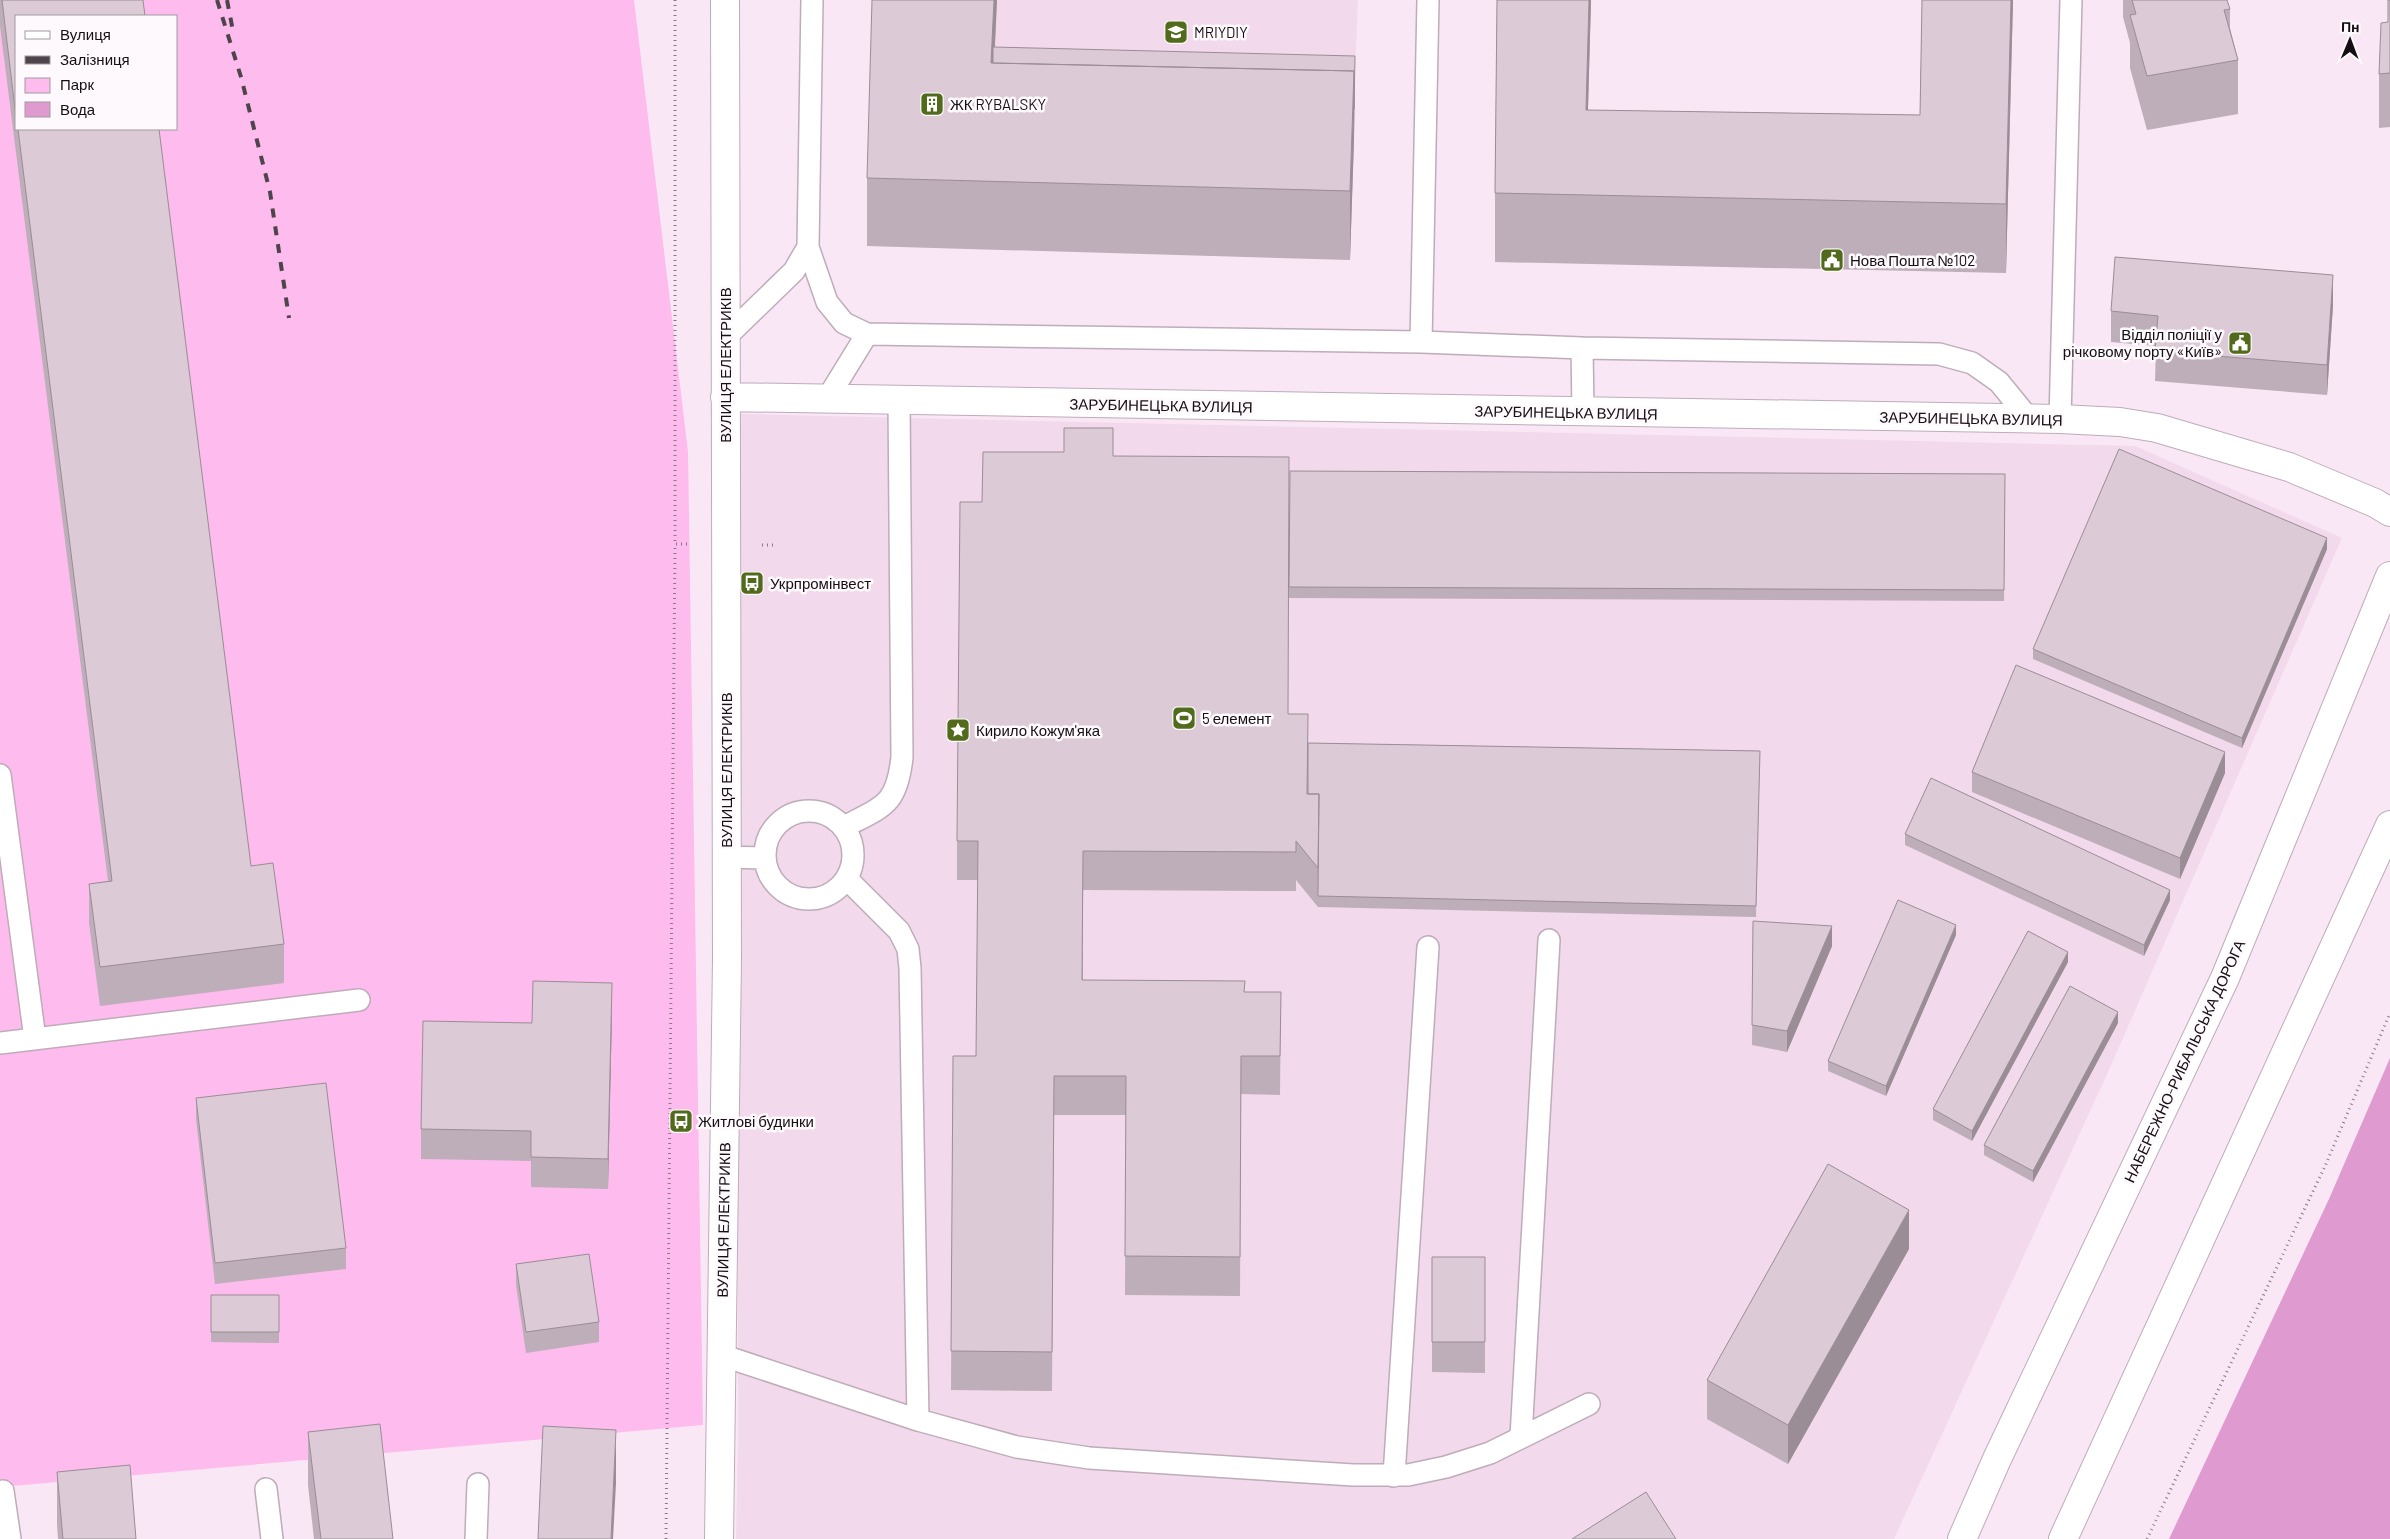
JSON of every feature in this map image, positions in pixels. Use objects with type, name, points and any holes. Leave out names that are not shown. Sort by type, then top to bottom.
[{"type":"street","name":"ВУЛИЦЯ ЕЛЕКТРИКІВ","points":[[719,1539],[726,857],[725,0]]},
{"type":"street","name":"ЗАРУБИНЕЦЬКА ВУЛИЦЯ","points":[[726,397],[2029,420],[2060,419],[2120,422],[2157,428],[2289,467],[2375,503],[2390,512]]},
{"type":"street","name":"НАБЕРЕЖНО-РИБАЛЬСЬКА ДОРОГА","points":[[1962,1539],[2001,1450],[2225,978],[2390,576]]},
{"type":"street","points":[[2063,1539],[2390,825]]},
{"type":"lane","points":[[812,0],[808,247],[827,302],[844,323],[867,334],[1420,342],[1582,348],[1939,354],[1972,363],[1999,382],[2029,420]]},
{"type":"lane","points":[[1420,342],[1428,0]]},
{"type":"lane","points":[[2060,419],[2071,0]]},
{"type":"lane","points":[[726,338],[794,271],[808,247]]},
{"type":"lane","points":[[827,399],[867,334]]},
{"type":"lane","points":[[1582,348],[1582,412]]},
{"type":"lane","points":[[844,827],[876,810],[889,799],[899,782],[902,757],[899,400]]},
{"type":"lane","points":[[0,775],[35,1039]]},
{"type":"lane","points":[[811,811],[830,816],[844,827],[852,844],[853,862],[847,879],[834,892],[817,899],[798,898],[782,890],[770,876],[765,858],[768,840],[778,825],[793,814],[811,811]]},
{"type":"lane","points":[[726,857],[765,858]]},
{"type":"lane","points":[[847,879],[899,931],[908,950],[910,968],[918,1420]]},
{"type":"lane","points":[[1521,1437],[1550,940]]},
{"type":"lane","points":[[1394,1476],[1428,946]]},
{"type":"lane","points":[[0,1043],[359,1000]]},
{"type":"lane","points":[[721,1355],[918,1420],[1017,1447],[1089,1458],[1353,1476],[1408,1475],[1446,1467],[1490,1452],[1589,1404]]},
{"type":"lane","points":[[476,1539],[478,1484]]},
{"type":"lane","points":[[266,1489],[272,1539]]},
{"type":"lane","points":[[3,1490],[10,1539]]},
{"type":"path","points":[[666,1539],[675,544],[675,0]]},
{"type":"path","points":[[675,544],[774,545]]},
{"type":"path","points":[[2147,1539],[2326,1164],[2390,1013]]},
{"type":"shaded area","name":"MRIYDIY","points":[[997,0],[1358,0],[1355,73],[994,64]]},
{"type":"shaded area","points":[[737,414],[2135,446],[2342,538],[2108,1072],[1894,1539],[736,1539],[738,1442]]},
{"type":"green space","points":[[0,0],[634,0],[688,452],[703,1425],[0,1487]]},
{"type":"water","points":[[2390,1058],[2390,1539],[2169,1539],[2329,1199]]},
{"type":"building","points":[[2,0],[143,0],[145,15],[15,15],[15,109]]},
{"type":"building","points":[[872,0],[994,0],[991,63],[1354,71],[1350,191],[867,178]]},
{"type":"building","points":[[1497,0],[1589,0],[1586,110],[1920,115],[1922,0],[2011,0],[2006,204],[1495,193]]},
{"type":"building","points":[[2132,0],[2227,0],[2230,9],[2224,10],[2238,60],[2147,76],[2130,15],[2136,14]]},
{"type":"building","points":[[2388,0],[2390,0],[2390,73],[2379,74],[2381,23],[2388,22]]},
{"type":"building","points":[[993,47],[1355,56],[1354,109],[1354,71],[993,63]]},
{"type":"building","points":[[18,130],[159,130],[251,866],[273,863],[284,944],[100,967],[89,884],[112,881]]},
{"type":"building","points":[[2115,257],[2333,275],[2327,365],[2155,351],[2158,316],[2111,311]]},
{"type":"building","points":[[1064,428],[1113,428],[1113,456],[1289,457],[1288,714],[1308,714],[1307,794],[1319,794],[1318,868],[1296,841],[1296,852],[1083,851],[1082,980],[1245,981],[1244,992],[1281,992],[1280,1056],[1241,1056],[1240,1257],[1125,1256],[1126,1076],[1054,1076],[1052,1352],[951,1351],[953,1056],[976,1056],[978,841],[957,841],[960,502],[982,502],[983,452],[1064,452]]},
{"type":"building","points":[[2119,449],[2327,538],[2242,738],[2033,649]]},
{"type":"building","points":[[1290,471],[2005,474],[2004,590],[1289,587]]},
{"type":"building","points":[[2016,665],[2225,752],[2180,858],[1972,772]]},
{"type":"building","points":[[1308,743],[1760,751],[1756,906],[1318,896],[1319,794],[1308,794]]},
{"type":"building","points":[[1931,778],[2170,890],[2144,945],[1905,834]]},
{"type":"building","points":[[1898,900],[1956,925],[1886,1086],[1828,1061]]},
{"type":"building","points":[[1753,921],[1832,926],[1787,1031],[1752,1025]]},
{"type":"building","points":[[2028,931],[2068,952],[1972,1131],[1933,1109]]},
{"type":"building","points":[[533,981],[612,983],[608,1159],[531,1157],[531,1131],[421,1129],[423,1021],[532,1023]]},
{"type":"building","points":[[2070,986],[2118,1012],[2033,1171],[1984,1145]]},
{"type":"building","points":[[326,1083],[346,1248],[215,1263],[196,1098]]},
{"type":"building","points":[[1828,1164],[1909,1210],[1788,1425],[1707,1380]]},
{"type":"building","points":[[589,1254],[599,1322],[526,1332],[516,1264]]},
{"type":"building","points":[[1432,1257],[1485,1257],[1485,1342],[1432,1342]]},
{"type":"building","points":[[211,1295],[279,1295],[279,1332],[211,1332]]},
{"type":"building","points":[[380,1424],[393,1539],[321,1539],[308,1432]]},
{"type":"building","points":[[543,1426],[616,1430],[611,1539],[538,1539]]},
{"type":"building","points":[[130,1465],[136,1539],[63,1539],[57,1472]]},
{"type":"building","points":[[1646,1492],[1676,1539],[1572,1539]]},
{"type":"railway","points":[[217,0],[241,77],[270,192],[289,318]]},
{"type":"railway","points":[[227,0],[233,31]]},
{"type":"place","name":"MRIYDIY","points":[[1176,32]]},
{"type":"place","name":"ЖК RYBALSKY","points":[[932,104]]},
{"type":"place","name":"Нова Пошта №102","points":[[1832,260]]},
{"type":"place","name":"Відділ поліції у річковому порту «Київ»","points":[[2240,343]]},
{"type":"place","name":"Укрпромінвест","points":[[752,583]]},
{"type":"place","name":"5 елемент","points":[[1184,718]]},
{"type":"place","name":"Кирило Кожум'яка","points":[[958,730]]},
{"type":"place","name":"Житлові будинки","points":[[681,1121]]}]
